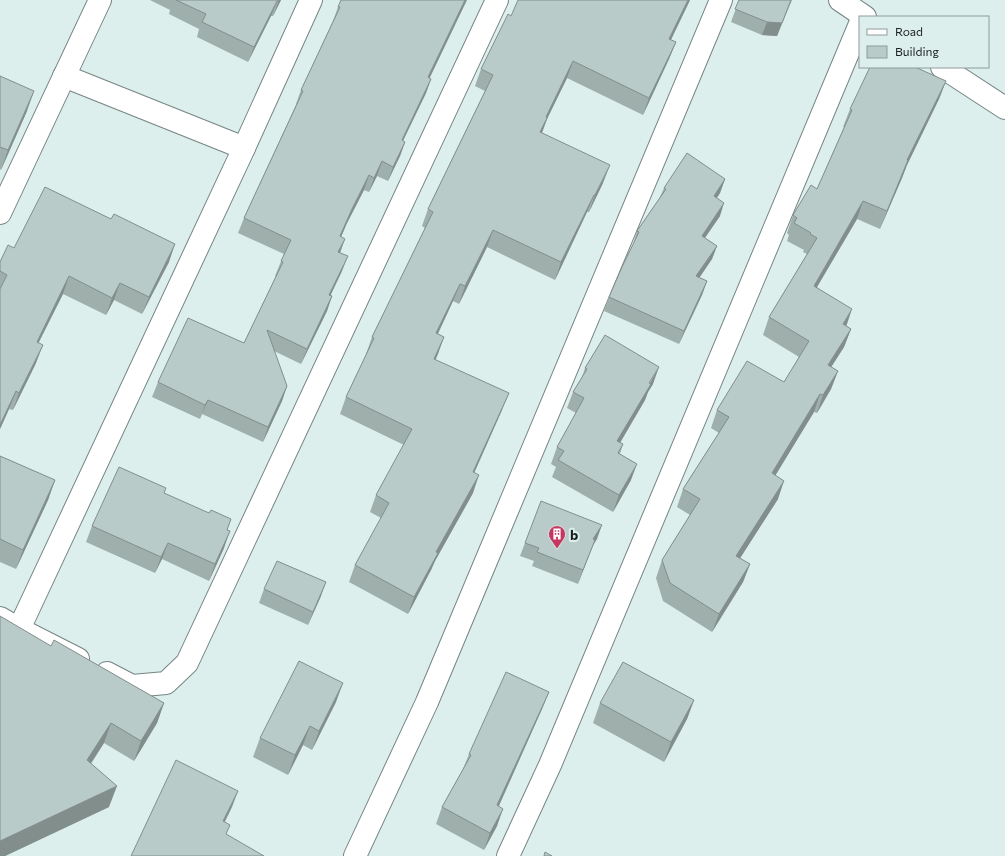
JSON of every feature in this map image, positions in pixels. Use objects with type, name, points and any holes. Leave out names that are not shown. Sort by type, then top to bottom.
[{"type":"street","points":[[0,213],[100,0]]},
{"type":"street","points":[[19,629],[244,148],[311,0]]},
{"type":"street","points":[[0,618],[132,686],[166,682],[187,663],[497,0]]},
{"type":"street","points":[[355,856],[427,702],[721,0]]},
{"type":"street","points":[[840,0],[860,16]]},
{"type":"street","points":[[508,856],[556,751],[859,28]]},
{"type":"street","points":[[944,68],[1005,108]]},
{"type":"street","points":[[64,76],[244,148]]},
{"type":"building","points":[[176,0],[279,1],[277,1],[254,47],[202,22],[206,14]]},
{"type":"building","points":[[341,0],[465,0],[428,77],[431,79],[402,140],[405,142],[393,167],[382,161],[374,178],[369,175],[352,209],[340,236],[345,239],[338,252],[348,256],[329,295],[332,296],[307,349],[267,330],[287,386],[268,427],[208,400],[205,405],[158,382],[188,318],[244,343],[283,262],[281,261],[291,240],[244,218],[303,91],[301,90],[340,7],[338,7]]},
{"type":"building","points":[[518,0],[688,0],[669,39],[676,42],[649,98],[573,61],[540,132],[610,165],[561,262],[493,230],[465,286],[460,284],[436,333],[444,337],[434,359],[509,393],[473,472],[479,475],[436,552],[438,553],[414,597],[355,565],[389,503],[376,495],[412,429],[346,397],[374,338],[372,337],[433,212],[428,209],[493,75],[481,69],[508,14],[511,16]]},
{"type":"building","points":[[739,0],[791,0],[782,23],[767,22],[735,9]]},
{"type":"building","points":[[870,68],[917,68],[946,81],[907,160],[887,211],[863,201],[814,286],[852,309],[843,324],[851,329],[828,365],[838,371],[823,395],[820,394],[772,473],[784,481],[736,556],[750,564],[719,614],[670,583],[662,560],[700,499],[683,489],[729,417],[717,410],[747,361],[784,382],[809,341],[769,317],[817,238],[794,223],[797,218],[793,215],[811,185],[817,189],[852,110],[850,109]]},
{"type":"building","points":[[0,76],[34,91],[8,150],[0,147]]},
{"type":"building","points":[[687,153],[725,179],[714,196],[724,203],[702,236],[717,246],[696,276],[707,281],[684,331],[609,297],[639,232],[637,231],[666,189],[664,188]]},
{"type":"building","points":[[45,187],[111,219],[114,214],[175,244],[149,297],[120,283],[112,298],[69,276],[37,342],[43,345],[19,393],[16,391],[0,425],[0,289],[7,275],[0,271],[0,262],[8,245],[14,248]]},
{"type":"building","points":[[605,335],[659,367],[649,383],[651,384],[617,441],[623,444],[618,453],[637,464],[619,495],[558,460],[564,451],[557,447],[584,398],[573,392],[587,369],[585,368]]},
{"type":"building","points":[[0,456],[55,480],[23,550],[0,539]]},
{"type":"building","points":[[119,467],[166,488],[164,493],[209,513],[211,510],[231,519],[227,530],[230,531],[215,564],[168,543],[161,557],[92,526]]},
{"type":"building","name":"b","points":[[541,501],[602,525],[593,539],[595,540],[583,570],[537,552],[539,548],[525,543]]},
{"type":"building","points":[[277,561],[326,582],[313,612],[264,589]]},
{"type":"building","points":[[0,616],[51,646],[54,640],[164,703],[141,741],[111,723],[87,760],[117,786],[0,841]]},
{"type":"building","points":[[299,661],[343,683],[319,731],[310,726],[295,755],[260,738]]},
{"type":"building","points":[[623,662],[694,700],[671,742],[600,703]]},
{"type":"building","points":[[506,672],[549,692],[497,805],[503,809],[490,833],[442,807],[471,755],[469,754]]},
{"type":"building","points":[[176,760],[238,791],[223,821],[230,825],[226,834],[264,856],[131,856]]},
{"type":"building","points":[[545,852],[552,856],[544,856]]},
{"type":"place","name":"b","points":[[557,549]]}]
